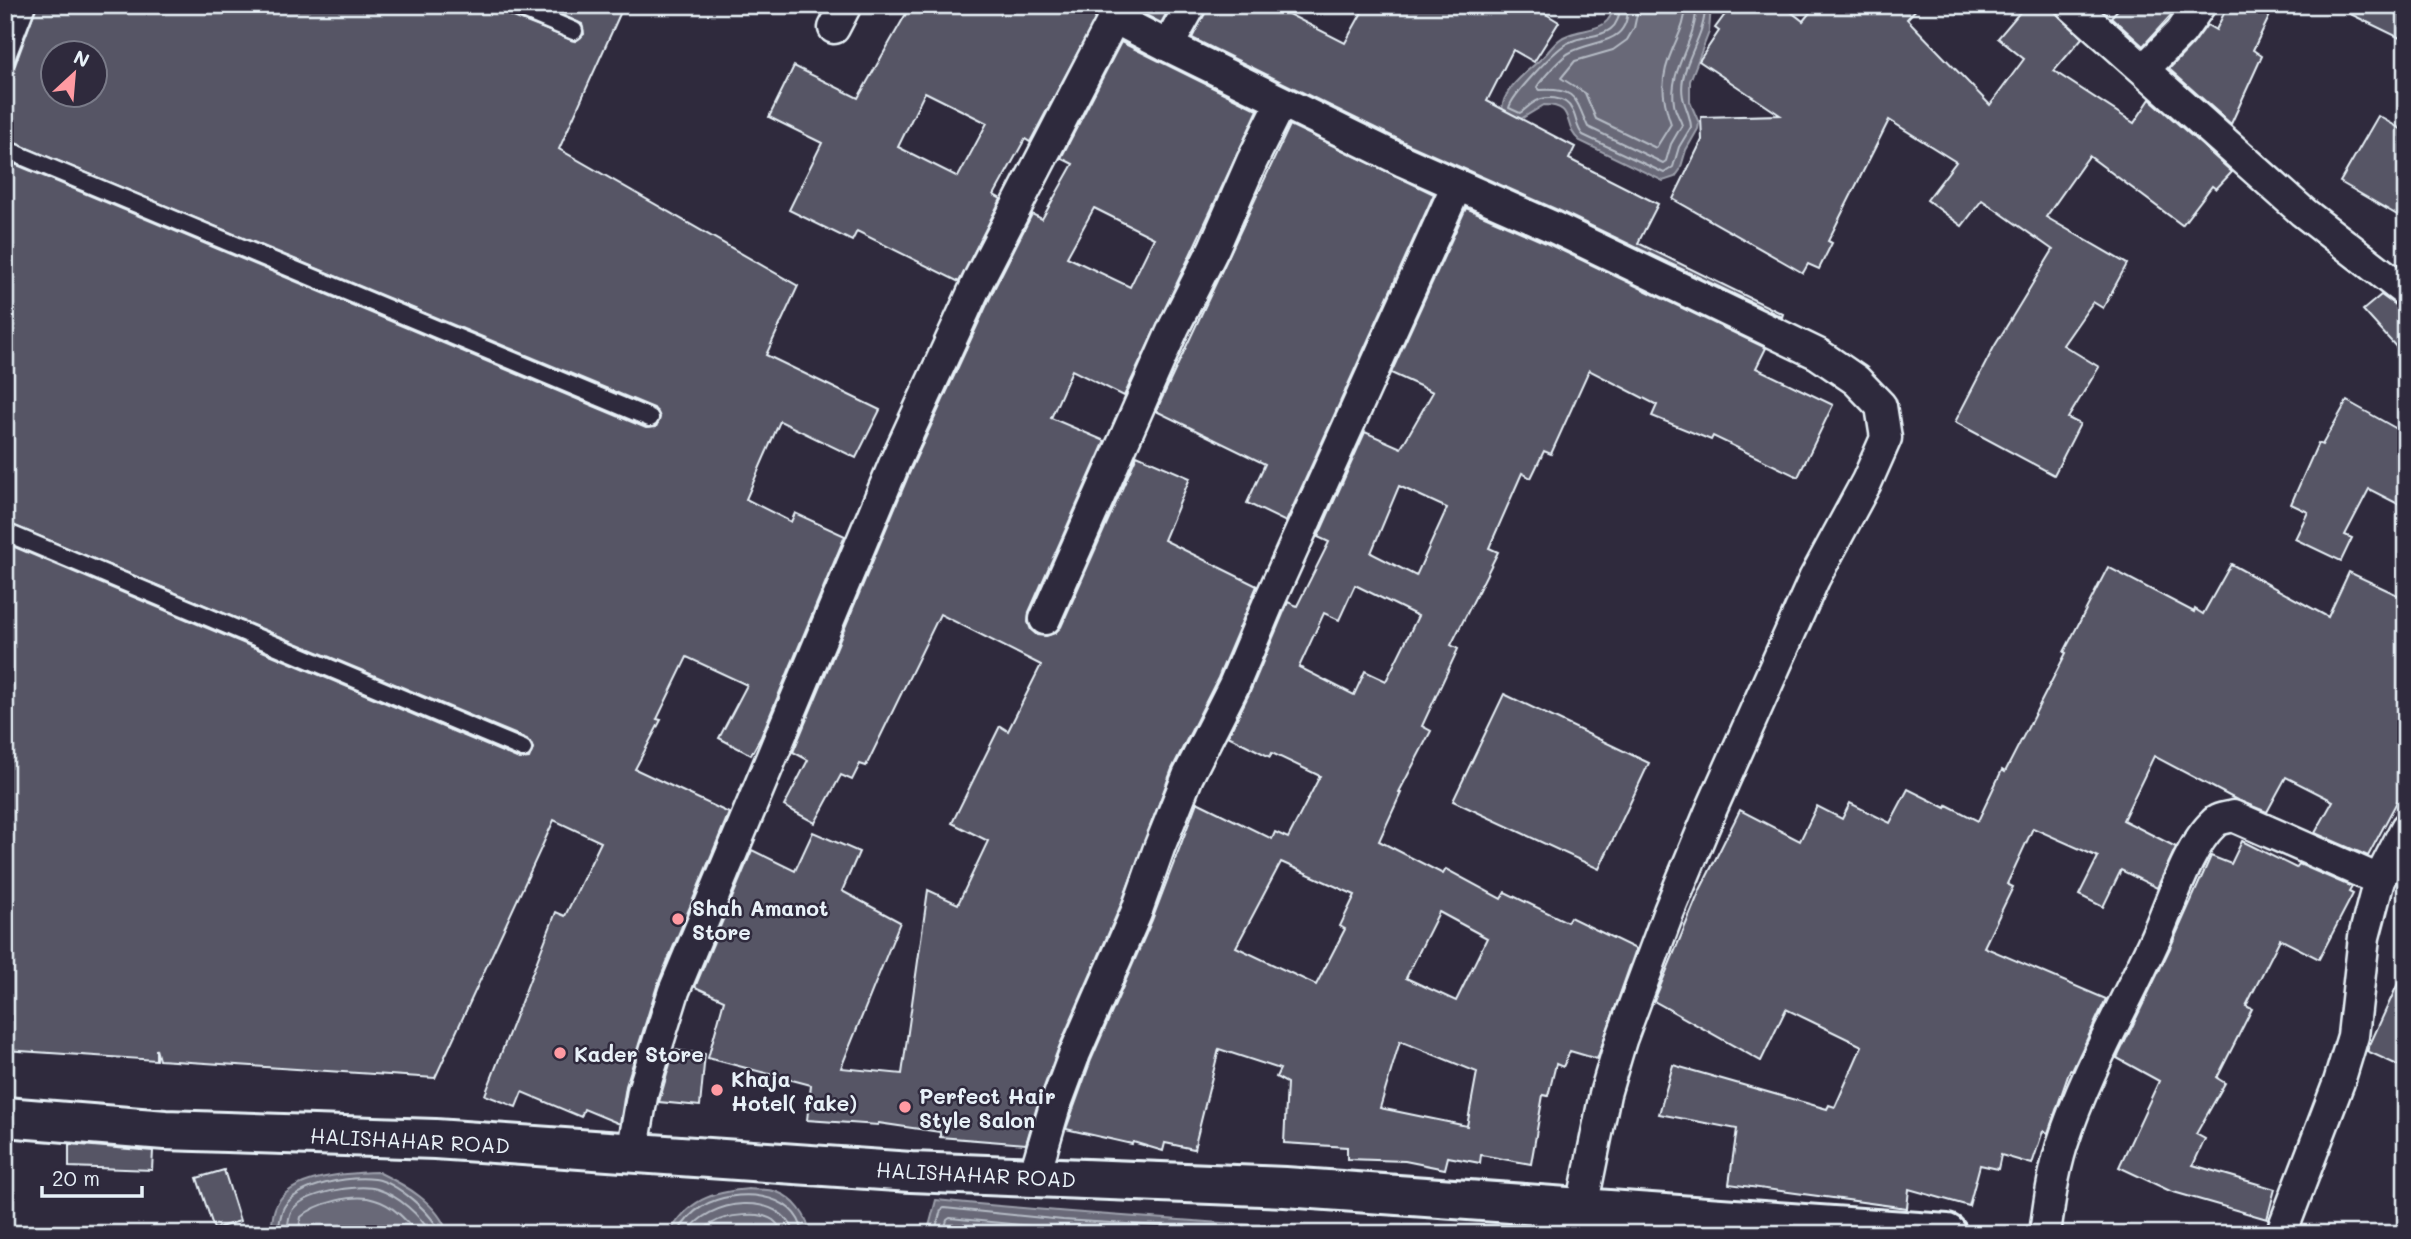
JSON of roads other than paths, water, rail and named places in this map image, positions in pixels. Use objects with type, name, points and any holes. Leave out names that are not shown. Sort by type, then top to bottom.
[{"type":"street","points":[[1168,46],[1191,5]]},
{"type":"street","points":[[2071,5],[2303,212],[2406,292]]},
{"type":"street","points":[[2144,69],[2181,32],[2200,5]]},
{"type":"street","points":[[632,1154],[643,1091],[674,991],[895,462],[979,279],[1114,18],[1281,103],[1553,227],[1818,354],[1856,380],[1881,406],[1886,438],[1867,481],[1814,579],[1711,810],[1641,983],[1612,1072],[1592,1151],[1582,1207]]},
{"type":"street","points":[[1045,619],[1174,327],[1281,103]]},
{"type":"street","points":[[1034,1177],[1054,1109],[1075,1053],[1136,914],[1188,776],[1234,685],[1273,592],[1457,185]]},
{"type":"street","points":[[2045,1234],[2061,1148],[2081,1088],[2155,940],[2183,873],[2200,840],[2215,821],[2233,816],[2379,880]]},
{"type":"street","points":[[2281,1234],[2339,1082],[2353,1036],[2364,937],[2379,880],[2406,828]]},
{"type":"street","name":"HALISHAHAR ROAD","points":[[5,1117],[164,1130],[435,1139],[911,1172],[1286,1187],[1582,1207],[1637,1222],[1947,1234]]},
{"type":"lane","points":[[5,61],[27,5]]},
{"type":"lane","points":[[512,5],[574,31]]},
{"type":"lane","points":[[5,149],[650,418]]},
{"type":"lane","points":[[5,532],[523,749]]},
{"type":"water","points":[[1613,5],[1711,5],[1709,32],[1690,81],[1690,102],[1699,123],[1698,129],[1686,150],[1680,170],[1675,177],[1663,181],[1580,141],[1561,109],[1544,105],[1519,120],[1502,111],[1511,87],[1557,42],[1566,36],[1600,26],[1611,15]]},
{"type":"water","points":[[378,1172],[429,1204],[448,1234],[271,1234],[276,1206],[283,1196],[294,1188],[321,1178]]},
{"type":"water","points":[[749,1189],[774,1191],[789,1199],[803,1214],[810,1234],[669,1234],[684,1213],[702,1200]]},
{"type":"water","points":[[936,1200],[1105,1215],[1388,1234],[927,1234]]},
{"type":"place","name":"Shah Amanot Store","points":[[678,919]]},
{"type":"place","name":"Kader Store","points":[[560,1053]]},
{"type":"place","name":"Khaja Hotel( fake)","points":[[717,1090]]},
{"type":"place","name":"Perfect Hair Style Salon","points":[[905,1107]]}]
